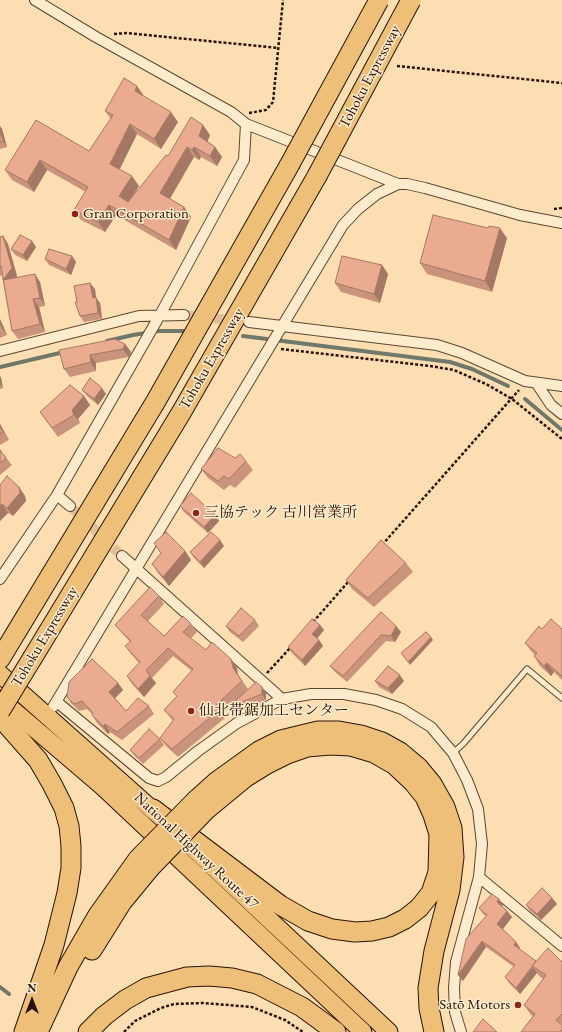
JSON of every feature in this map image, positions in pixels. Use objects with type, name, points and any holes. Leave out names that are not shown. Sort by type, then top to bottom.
[{"type":"highway","name":"Tohoku Expressway","points":[[0,659],[156,401],[290,164],[379,0]]},
{"type":"highway","name":"Tohoku Expressway","points":[[0,711],[181,413],[316,176],[411,0]]},
{"type":"highway","name":"National Highway Route 47","points":[[0,674],[52,709],[153,809],[389,1032]]},
{"type":"highway","name":"National Highway Route 47","points":[[0,699],[103,787],[362,1032]]},
{"type":"highway","points":[[0,717],[38,760],[52,784],[64,808],[69,826],[71,846],[71,868],[67,893],[54,945],[24,1032]]},
{"type":"highway","points":[[38,1032],[68,967],[98,915],[144,864],[201,805],[222,778],[259,751],[281,740],[318,732],[354,734],[382,742],[400,752],[418,767],[432,784],[445,807],[452,828],[454,857],[450,890],[434,950],[428,988],[429,1008],[434,1032]]},
{"type":"highway","points":[[153,809],[280,905],[308,921],[332,929],[355,932],[372,931],[388,927],[405,919],[419,908],[431,893],[438,872],[439,834],[434,815],[425,797],[413,782],[395,765],[374,753],[350,746],[330,745],[307,747],[287,754],[267,764],[201,805]]},
{"type":"highway","points":[[53,1032],[86,960],[144,864]]},
{"type":"highway","points":[[88,1032],[120,1004],[146,988],[187,977],[209,976],[232,978],[257,984],[302,1007],[336,1032]]},
{"type":"street","points":[[36,0],[96,37],[231,112],[244,121],[398,184],[407,184],[520,215],[562,223]]},
{"type":"street","points":[[0,579],[57,495],[160,314],[244,160],[244,121]]},
{"type":"street","points":[[398,184],[377,194],[358,209],[344,225],[281,326],[138,570],[52,709],[149,778],[158,780],[166,777],[198,750],[237,723],[282,699],[311,694],[344,694],[383,702],[402,708],[431,727],[454,753],[467,780],[478,810],[482,844],[479,877],[456,962],[454,988],[455,1012],[461,1032]]},
{"type":"street","points":[[0,351],[139,316],[160,314],[184,315]]},
{"type":"street","points":[[249,322],[437,345],[462,353],[525,381],[537,384],[562,386]]},
{"type":"street","points":[[537,384],[551,405],[562,414]]},
{"type":"street","points":[[57,495],[70,506]]},
{"type":"street","points":[[122,556],[260,681],[282,699]]},
{"type":"street","points":[[479,877],[562,946]]},
{"type":"lane","points":[[454,753],[528,670],[562,698]]},
{"type":"path","points":[[244,121],[245,114],[266,110],[273,102],[283,0]]},
{"type":"path","points":[[96,37],[127,33],[278,48]]},
{"type":"path","points":[[397,66],[562,83]]},
{"type":"path","points":[[272,343],[454,370],[486,384],[512,399],[562,439]]},
{"type":"path","points":[[381,546],[512,399],[525,381]]},
{"type":"path","points":[[308,628],[355,575]]},
{"type":"path","points":[[260,681],[292,646]]},
{"type":"path","points":[[124,1032],[135,1021],[149,1012],[174,1004],[198,1003],[252,1007],[285,1020],[303,1032]]},
{"type":"building","points":[[124,78],[137,86],[135,91],[171,112],[154,139],[130,124],[110,164],[132,176],[119,196],[128,202],[166,155],[168,156],[191,117],[203,125],[199,136],[215,147],[210,156],[194,147],[192,150],[187,147],[160,193],[184,207],[169,240],[109,205],[98,222],[74,210],[88,187],[40,160],[27,182],[5,170],[36,120],[89,151],[113,115],[105,111]]},
{"type":"building","points":[[0,131],[3,141],[0,142]]},
{"type":"building","points":[[433,215],[488,228],[489,226],[500,228],[485,281],[420,263]]},
{"type":"building","points":[[20,235],[32,241],[23,255],[11,249]]},
{"type":"building","points":[[3,236],[12,268],[3,280],[1,266],[0,267],[0,237]]},
{"type":"building","points":[[49,249],[72,256],[66,269],[45,259]]},
{"type":"building","points":[[342,256],[382,265],[374,294],[335,283]]},
{"type":"building","points":[[35,274],[40,298],[33,299],[40,324],[12,331],[3,280]]},
{"type":"building","points":[[90,283],[93,298],[96,297],[98,313],[80,316],[75,302],[77,302],[74,286]]},
{"type":"building","points":[[115,339],[125,344],[123,349],[90,355],[91,362],[64,369],[59,350]]},
{"type":"building","points":[[90,378],[102,388],[94,399],[82,390]]},
{"type":"building","points":[[70,385],[84,396],[72,410],[74,415],[52,428],[40,412]]},
{"type":"building","points":[[0,426],[3,432],[0,434]]},
{"type":"building","points":[[218,448],[235,458],[240,454],[246,461],[229,479],[224,476],[218,481],[201,469]]},
{"type":"building","points":[[0,450],[6,458],[0,463]]},
{"type":"building","points":[[7,476],[19,487],[20,493],[7,508],[2,504],[0,506],[0,485]]},
{"type":"building","points":[[191,493],[215,515],[204,527],[180,506]]},
{"type":"building","points":[[166,532],[185,551],[163,577],[152,564],[161,553],[154,543]]},
{"type":"building","points":[[211,532],[220,540],[200,562],[190,552]]},
{"type":"building","points":[[381,540],[406,563],[368,598],[346,580]]},
{"type":"building","points":[[150,587],[159,596],[141,615],[164,636],[183,616],[191,624],[183,632],[206,650],[212,642],[231,659],[233,668],[242,681],[215,706],[219,710],[172,749],[160,738],[174,719],[164,710],[177,696],[173,692],[193,669],[168,648],[146,670],[150,676],[138,689],[127,676],[140,662],[125,646],[131,641],[115,625]]},
{"type":"building","points":[[241,608],[255,620],[239,636],[226,626]]},
{"type":"building","points":[[381,612],[396,626],[391,636],[381,635],[343,676],[330,666]]},
{"type":"building","points":[[312,619],[320,625],[312,634],[319,640],[302,660],[288,647]]},
{"type":"building","points":[[551,619],[562,629],[562,676],[547,663],[544,666],[534,656],[537,653],[525,643],[539,626],[542,629]]},
{"type":"building","points":[[426,632],[431,637],[408,662],[401,653]]},
{"type":"building","points":[[92,659],[118,683],[109,692],[126,711],[138,698],[149,706],[117,732],[105,724],[103,726],[92,715],[93,713],[82,701],[74,704],[67,697],[69,682]]},
{"type":"building","points":[[388,666],[400,675],[388,688],[375,681]]},
{"type":"building","points":[[256,682],[262,687],[262,694],[229,707]]},
{"type":"building","points":[[149,729],[160,739],[139,758],[130,750]]},
{"type":"building","points":[[542,888],[552,898],[537,914],[526,905]]},
{"type":"building","points":[[492,894],[499,899],[497,902],[507,911],[497,924],[516,942],[514,945],[536,961],[516,988],[505,977],[515,965],[482,941],[458,975],[466,939],[487,915],[479,908]]},
{"type":"building","points":[[548,948],[562,962],[562,1014],[556,1020],[562,1025],[562,1030],[559,1032],[521,1032],[535,1014],[524,1005],[546,975],[532,966]]},
{"type":"building","points":[[483,1019],[497,1032],[473,1032]]},
{"type":"waterway","points":[[107,341],[158,331],[185,331]]},
{"type":"waterway","points":[[243,336],[450,362],[472,369],[508,386]]},
{"type":"waterway","points":[[0,367],[64,352]]},
{"type":"waterway","points":[[525,399],[562,430]]},
{"type":"waterway","points":[[0,987],[9,994]]},
{"type":"tunnel","points":[[184,315],[237,321]]},
{"type":"tunnel","points":[[70,506],[122,556]]},
{"type":"place","name":"Gran Corporation","points":[[75,214]]},
{"type":"place","name":"三協テック 古川営業所","points":[[196,513]]},
{"type":"place","name":"仙北帯鋸加工センター","points":[[191,711]]},
{"type":"place","name":"Satō Motors","points":[[518,1005]]}]
